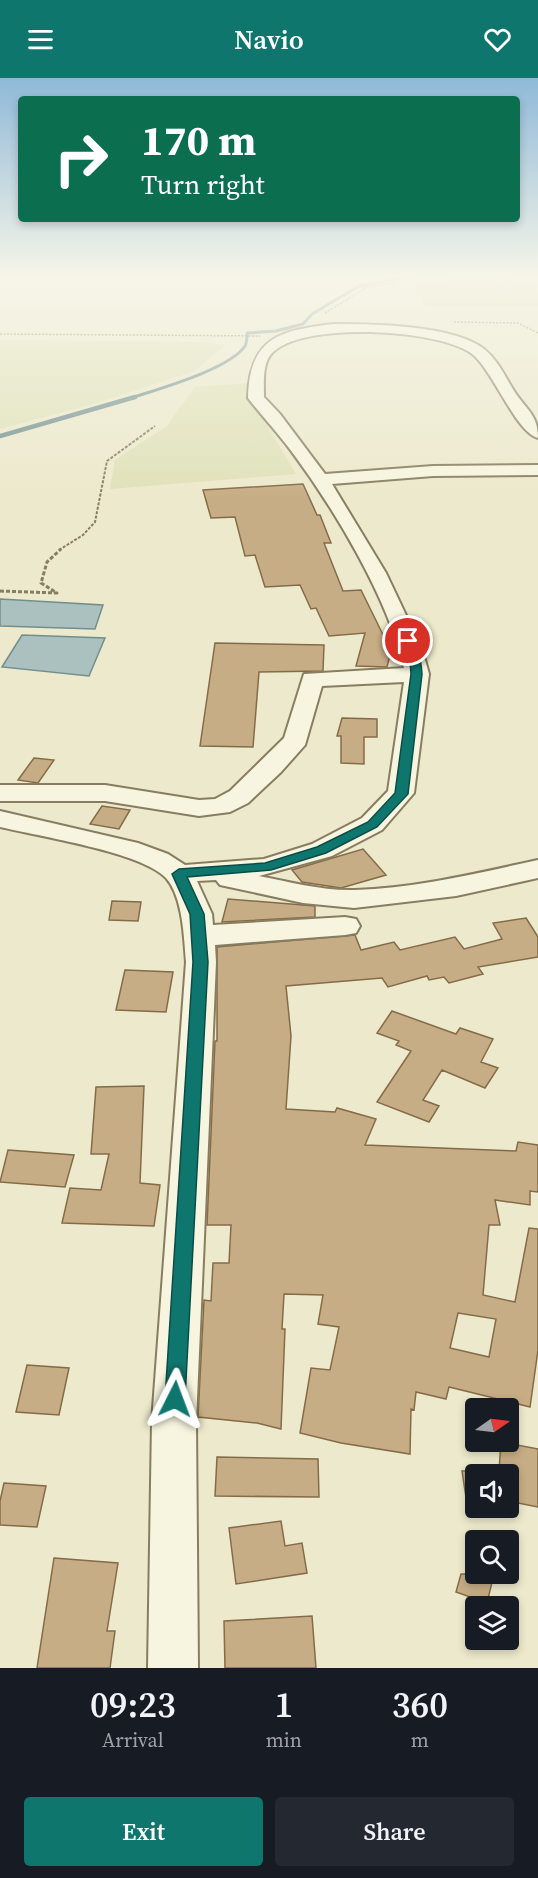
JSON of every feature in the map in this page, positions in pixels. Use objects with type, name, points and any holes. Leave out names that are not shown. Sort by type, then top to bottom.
[{"type":"street","points":[[189,873],[266,867],[322,850],[372,824],[401,794],[417,674],[416,661],[391,601],[319,480],[295,441],[268,408],[256,398],[256,376],[266,351]]},
{"type":"street","points":[[474,351],[495,370],[508,394],[538,433]]},
{"type":"street","points":[[319,480],[433,471],[538,470]]},
{"type":"street","points":[[0,793],[105,794],[199,808],[221,806],[239,797],[272,767],[296,740],[312,679],[417,674]]},
{"type":"street","points":[[0,819],[128,849],[189,873],[303,894],[354,899],[456,887],[538,869]]},
{"type":"street","points":[[173,1668],[174,1422],[201,962],[197,914],[189,873]]},
{"type":"street","points":[[199,936],[345,926]]},
{"type":"path","points":[[0,591],[57,593],[41,583],[42,570],[51,556],[92,528],[101,500],[102,479],[108,460],[155,426]]},
{"type":"green space","points":[[0,351],[218,351],[195,371],[97,403],[0,429]]},
{"type":"green space","points":[[248,383],[250,397],[296,474],[110,489],[115,460],[167,426],[195,387]]},
{"type":"water","points":[[0,599],[103,605],[95,629],[0,626]]},
{"type":"water","points":[[22,635],[105,638],[89,676],[2,667]]},
{"type":"building","points":[[303,484],[317,515],[320,515],[331,543],[324,543],[343,591],[361,590],[391,651],[387,667],[356,666],[365,633],[329,636],[316,608],[311,609],[300,585],[265,587],[255,555],[245,556],[235,517],[211,518],[203,490]]},
{"type":"building","points":[[215,643],[324,645],[323,671],[259,672],[253,747],[200,746]]},
{"type":"building","points":[[342,718],[377,719],[377,737],[364,737],[364,764],[341,763],[341,736],[337,736]]},
{"type":"building","points":[[34,758],[54,760],[38,783],[18,780]]},
{"type":"building","points":[[102,806],[130,810],[119,829],[90,824]]},
{"type":"building","points":[[363,849],[386,875],[341,888],[302,882],[292,870]]},
{"type":"building","points":[[228,899],[315,906],[315,917],[222,922]]},
{"type":"building","points":[[112,901],[141,902],[138,921],[109,920]]},
{"type":"building","points":[[526,918],[538,937],[538,957],[478,967],[483,974],[449,983],[444,977],[429,980],[427,976],[388,987],[382,978],[286,986],[291,1036],[286,1109],[335,1112],[337,1108],[376,1119],[365,1145],[516,1151],[518,1142],[538,1145],[538,1192],[530,1191],[530,1205],[495,1200],[500,1225],[489,1225],[483,1295],[515,1302],[529,1228],[538,1229],[538,1350],[530,1407],[519,1404],[519,1398],[494,1398],[449,1387],[446,1399],[416,1392],[414,1410],[411,1409],[410,1454],[341,1443],[300,1433],[311,1368],[330,1370],[339,1327],[318,1324],[323,1295],[284,1294],[281,1429],[257,1423],[198,1417],[204,1300],[211,1301],[213,1263],[229,1263],[231,1225],[207,1225],[215,1041],[217,1041],[217,947],[355,935],[361,950],[394,942],[400,950],[455,937],[464,949],[502,939],[493,923]],"holes":[[[458,1313],[496,1319],[489,1357],[450,1348]]]},
{"type":"building","points":[[125,970],[173,972],[166,1012],[116,1010]]},
{"type":"building","points":[[392,1011],[456,1034],[460,1028],[493,1039],[481,1062],[498,1068],[485,1088],[442,1070],[423,1100],[439,1106],[429,1122],[377,1102],[411,1051],[396,1045],[399,1041],[377,1033]]},
{"type":"building","points":[[144,1086],[140,1183],[160,1185],[154,1226],[62,1223],[70,1188],[101,1190],[109,1154],[91,1154],[96,1087]]},
{"type":"building","points":[[8,1150],[74,1155],[65,1187],[0,1182]]},
{"type":"building","points":[[27,1365],[69,1368],[59,1415],[16,1412]]},
{"type":"building","points":[[519,1445],[538,1449],[538,1507],[519,1503],[519,1464],[499,1464],[500,1452],[519,1452]]},
{"type":"building","points":[[217,1457],[318,1459],[319,1497],[215,1496]]},
{"type":"building","points":[[462,1471],[465,1471],[465,1491]]},
{"type":"building","points":[[4,1483],[46,1486],[37,1527],[0,1525],[0,1501]]},
{"type":"building","points":[[281,1521],[285,1546],[302,1543],[307,1573],[236,1584],[229,1528]]},
{"type":"building","points":[[54,1558],[118,1563],[107,1631],[115,1631],[110,1668],[37,1668]]},
{"type":"building","points":[[461,1574],[465,1574],[465,1584],[492,1584],[489,1596],[467,1596],[456,1592]]},
{"type":"building","points":[[312,1616],[316,1668],[225,1668],[224,1621]]},
{"type":"waterway","points":[[131,398],[209,370],[225,363],[240,351]]},
{"type":"waterway","points":[[0,436],[135,397]]},
{"type":"route","points":[[175,1399],[201,962],[197,914],[179,874],[266,867],[322,850],[372,824],[401,794],[417,674],[416,661],[408,641]]}]
